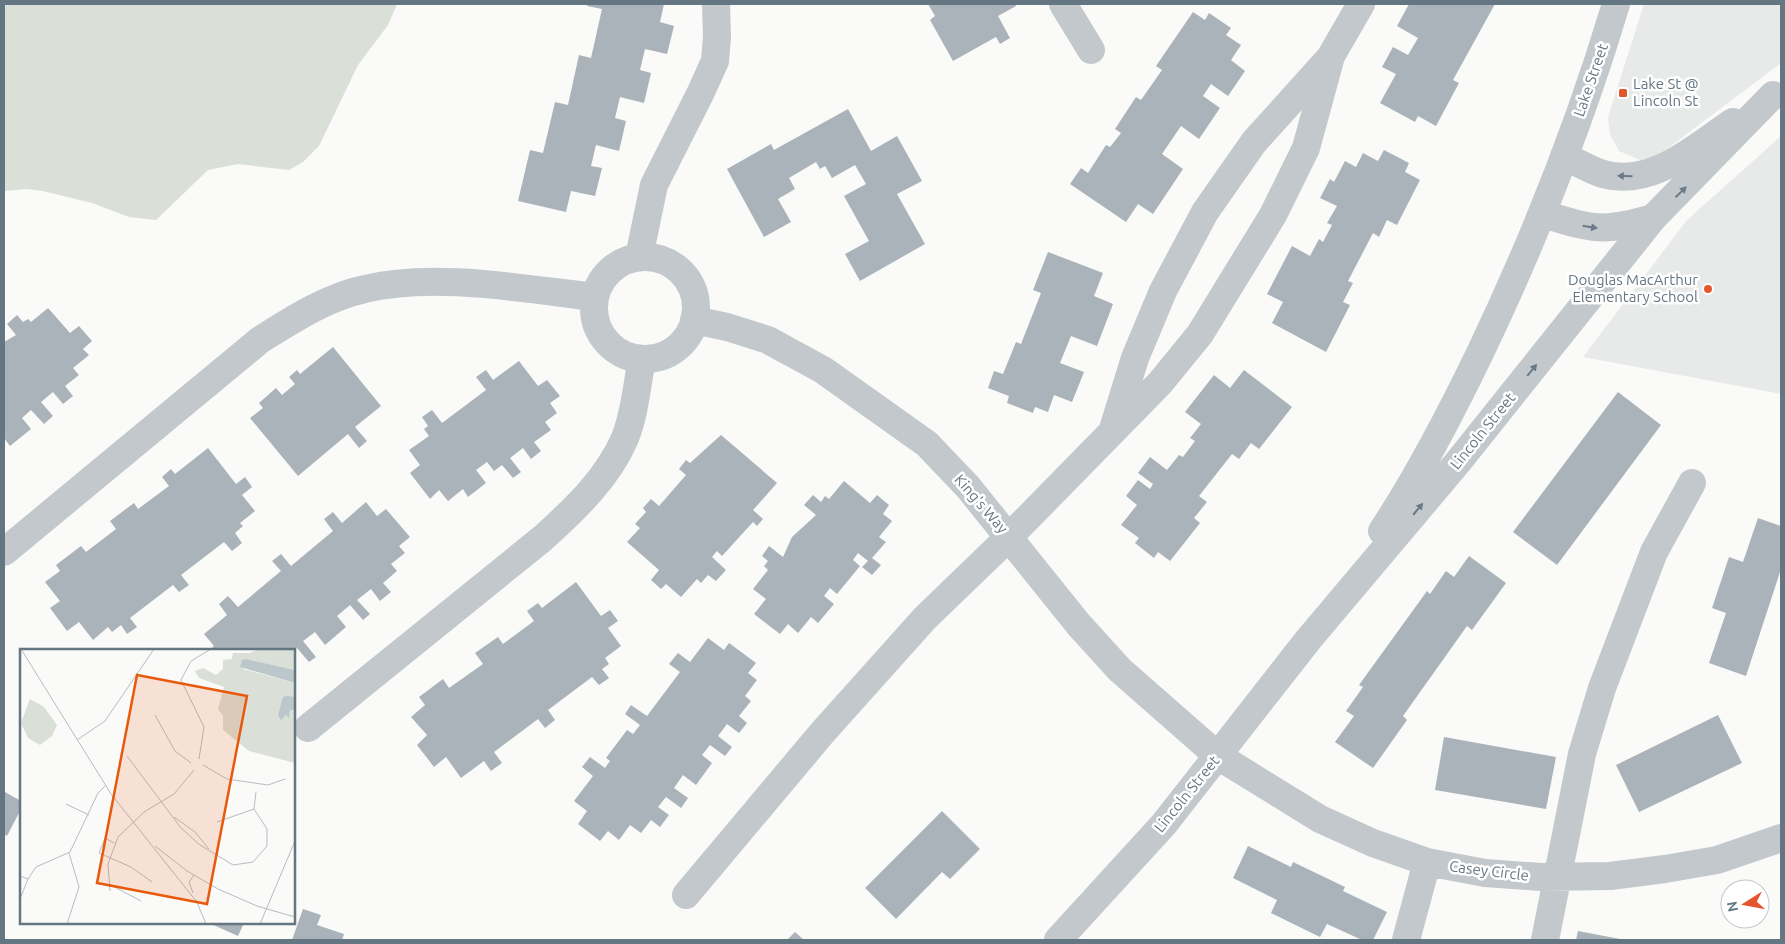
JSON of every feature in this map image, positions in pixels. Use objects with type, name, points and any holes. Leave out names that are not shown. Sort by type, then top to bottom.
[{"type":"street","points":[[638,257],[654,185],[715,61],[717,37],[716,4]]},
{"type":"street","points":[[1063,4],[1090,50]]},
{"type":"street","points":[[1112,430],[1135,358],[1160,300],[1205,212],[1254,142],[1331,56],[1361,4]]},
{"type":"street","name":"Lake Street","points":[[1564,156],[1616,4]]},
{"type":"street","points":[[686,895],[816,740],[925,618],[1010,536],[1160,383],[1200,334],[1273,215],[1306,148],[1331,56]]},
{"type":"street","name":"Lincoln Street","points":[[1308,640],[1392,516],[1443,426],[1492,329],[1543,214],[1564,156],[1602,174],[1630,178],[1659,170],[1777,92]]},
{"type":"street","name":"Lincoln Street","points":[[1058,940],[1164,824],[1308,640],[1458,462],[1653,218],[1777,92]]},
{"type":"street","name":"Lincoln Street","points":[[1543,214],[1580,226],[1602,229],[1622,227],[1653,218]]},
{"type":"street","points":[[638,257],[659,259],[677,268],[690,283],[694,295],[694,320],[687,337],[680,345],[663,356],[642,359],[626,356],[606,340],[597,325],[595,297],[600,282],[618,264],[638,257]]},
{"type":"street","points":[[4,552],[260,340],[295,318],[328,302],[364,289],[410,282],[506,287],[595,297]]},
{"type":"street","name":"King's Way","points":[[694,320],[728,327],[768,340],[823,370],[875,405],[927,444],[1010,536],[1079,625],[1120,670],[1218,756]]},
{"type":"street","points":[[308,728],[543,538],[573,511],[599,480],[625,436],[642,359]]},
{"type":"street","points":[[1545,940],[1582,754],[1602,688],[1654,552],[1692,483]]},
{"type":"street","name":"Casey Circle","points":[[1218,756],[1320,819],[1373,843],[1427,862],[1485,873],[1541,877],[1610,876],[1717,860],[1780,834]]},
{"type":"street","points":[[1406,940],[1427,862]]},
{"type":"shaded area","points":[[4,4],[397,4],[388,25],[358,65],[319,146],[303,162],[289,170],[238,164],[208,170],[156,220],[129,217],[92,203],[43,191],[27,189],[4,191]]},
{"type":"shaded area","points":[[1644,4],[1781,4],[1781,63],[1655,158],[1640,160],[1619,151],[1610,135],[1608,117]]},
{"type":"shaded area","name":"Douglas MacArthur Elementary School","points":[[1781,136],[1781,394],[1583,357],[1687,220]]},
{"type":"building","points":[[588,4],[664,4],[660,22],[674,26],[667,54],[645,49],[640,70],[651,73],[644,103],[620,97],[615,118],[626,121],[619,151],[596,145],[591,166],[602,168],[595,196],[571,191],[566,212],[518,201],[530,150],[543,153],[555,102],[568,105],[579,55],[591,58],[602,9],[587,6]]},
{"type":"building","points":[[928,4],[1015,4],[1016,6],[998,16],[1010,38],[1000,44],[996,37],[953,61],[930,20],[935,16]]},
{"type":"building","points":[[1409,4],[1495,4],[1453,80],[1459,83],[1436,126],[1418,116],[1415,122],[1380,103],[1396,74],[1382,67],[1393,47],[1408,55],[1418,38],[1397,26]]},
{"type":"building","points":[[1193,12],[1205,20],[1209,13],[1231,28],[1226,35],[1241,45],[1231,60],[1245,71],[1228,96],[1211,84],[1203,96],[1220,108],[1199,139],[1181,126],[1162,154],[1183,169],[1153,214],[1138,204],[1126,222],[1070,184],[1081,168],[1088,173],[1106,145],[1110,147],[1121,133],[1115,129],[1136,97],[1141,100],[1162,70],[1156,66]]},
{"type":"building","points":[[848,109],[871,151],[897,136],[922,181],[897,194],[925,244],[860,281],[845,254],[869,241],[844,196],[866,184],[855,165],[832,178],[825,166],[820,169],[816,162],[789,178],[795,189],[778,199],[791,222],[764,237],[727,169],[771,144],[774,150]]},
{"type":"building","points":[[1384,150],[1409,163],[1405,172],[1420,180],[1397,225],[1387,220],[1379,237],[1373,233],[1348,281],[1353,283],[1343,302],[1350,305],[1326,352],[1272,323],[1283,302],[1267,294],[1292,246],[1310,256],[1319,239],[1323,242],[1332,225],[1327,223],[1337,206],[1320,198],[1330,179],[1334,182],[1345,161],[1356,167],[1363,153],[1378,161]]},
{"type":"building","points":[[1048,252],[1103,273],[1094,296],[1113,304],[1097,346],[1071,336],[1060,363],[1084,372],[1072,402],[1054,395],[1048,412],[1035,407],[1033,413],[1007,403],[1009,396],[988,388],[994,371],[1003,374],[1016,342],[1021,344],[1041,293],[1033,290]]},
{"type":"building","points":[[48,308],[70,333],[79,326],[92,341],[83,349],[89,355],[73,368],[79,375],[65,386],[73,396],[63,404],[53,392],[41,402],[53,416],[44,424],[31,410],[22,418],[31,429],[10,446],[4,438],[4,342],[16,335],[7,324],[17,315],[23,322],[28,319],[31,322]]},
{"type":"building","points":[[333,347],[381,406],[355,427],[367,441],[359,448],[348,434],[298,476],[250,418],[263,408],[259,403],[276,388],[282,395],[295,384],[289,377],[297,370],[300,374]]},
{"type":"building","points":[[519,361],[538,386],[547,380],[560,396],[550,403],[557,413],[545,422],[551,430],[534,442],[541,451],[531,459],[523,448],[510,458],[521,472],[513,478],[502,465],[494,471],[487,462],[476,470],[486,483],[468,497],[463,489],[448,501],[439,490],[430,499],[410,473],[420,465],[409,450],[429,436],[424,429],[428,426],[422,417],[432,410],[442,423],[486,390],[476,377],[486,370],[493,380]]},
{"type":"building","points":[[1244,370],[1292,407],[1259,449],[1251,443],[1239,459],[1232,454],[1199,496],[1207,502],[1194,518],[1200,523],[1170,561],[1158,552],[1154,558],[1135,543],[1139,538],[1121,525],[1137,505],[1126,496],[1138,480],[1150,489],[1153,484],[1138,473],[1150,457],[1167,470],[1179,455],[1183,457],[1195,441],[1190,438],[1201,424],[1185,412],[1214,375],[1230,388]]},
{"type":"building","points":[[1618,392],[1661,425],[1557,565],[1513,532]]},
{"type":"building","points":[[721,435],[777,483],[753,510],[763,519],[757,526],[753,522],[722,556],[717,551],[712,557],[726,570],[716,581],[708,575],[701,583],[697,579],[681,597],[666,584],[661,589],[651,580],[659,570],[627,542],[640,528],[635,524],[646,512],[643,508],[651,499],[659,506],[686,475],[679,469],[686,460],[690,463]]},
{"type":"building","points":[[208,448],[236,484],[245,477],[252,487],[242,495],[255,511],[240,523],[243,526],[235,533],[242,543],[232,551],[224,542],[181,575],[189,585],[179,592],[173,585],[130,618],[137,627],[127,634],[121,625],[112,632],[108,627],[93,640],[79,622],[67,631],[50,608],[60,601],[45,582],[60,571],[56,565],[81,546],[86,552],[116,529],[110,521],[134,503],[138,509],[169,486],[162,477],[171,469],[175,474]]},
{"type":"building","points":[[844,481],[870,503],[877,495],[889,505],[883,514],[892,521],[879,537],[886,542],[872,558],[881,565],[872,575],[862,567],[868,561],[858,553],[853,560],[860,566],[837,594],[830,588],[824,596],[834,604],[818,623],[811,617],[798,633],[788,624],[780,634],[754,614],[766,599],[753,589],[768,570],[764,566],[768,561],[762,556],[769,546],[783,557],[792,537],[816,515],[804,505],[813,495],[821,502],[825,496],[829,499]]},
{"type":"building","points":[[366,502],[377,516],[386,509],[410,537],[399,546],[405,553],[391,564],[397,571],[383,583],[391,592],[380,601],[371,589],[357,600],[370,614],[363,620],[350,605],[337,616],[346,627],[325,645],[315,632],[303,641],[316,657],[309,662],[297,648],[211,649],[214,646],[204,634],[227,615],[219,604],[228,596],[238,607],[281,571],[272,561],[281,554],[291,566],[333,531],[324,519],[333,512],[342,523]]},
{"type":"building","points":[[1758,518],[1781,526],[1781,569],[1746,676],[1709,663],[1726,613],[1712,608],[1729,557],[1743,562]]},
{"type":"building","points":[[1469,556],[1506,583],[1472,630],[1467,626],[1403,716],[1407,720],[1373,768],[1335,742],[1354,716],[1346,711],[1363,687],[1359,685],[1427,591],[1430,594],[1446,571],[1454,577]]},
{"type":"building","points":[[576,582],[601,616],[610,610],[618,621],[608,628],[621,646],[605,658],[609,664],[602,669],[609,678],[599,685],[592,677],[548,710],[555,720],[545,728],[538,719],[494,752],[502,763],[491,771],[484,761],[461,778],[446,757],[434,767],[417,745],[427,735],[411,717],[425,705],[419,697],[443,679],[449,688],[483,664],[475,653],[498,637],[503,644],[534,621],[527,611],[538,603],[542,608]]},
{"type":"building","points":[[708,638],[724,650],[729,643],[756,663],[748,673],[757,680],[745,696],[751,701],[739,716],[747,723],[739,733],[727,724],[718,736],[732,747],[725,756],[710,745],[702,755],[712,763],[696,785],[683,775],[674,788],[688,798],[681,808],[666,797],[658,807],[669,815],[660,827],[651,820],[641,833],[630,825],[619,840],[608,831],[600,841],[578,824],[587,811],[574,801],[593,776],[582,767],[590,757],[605,768],[610,761],[606,758],[627,730],[633,734],[640,725],[625,714],[631,705],[647,716],[680,672],[669,664],[678,653],[690,662]]},
{"type":"building","points":[[1718,715],[1742,763],[1639,812],[1616,765]]},
{"type":"building","points":[[1444,737],[1556,757],[1546,809],[1435,790]]},
{"type":"building","points":[[5,792],[20,800],[20,811],[7,836],[4,834]]},
{"type":"building","points":[[942,811],[980,849],[950,879],[942,872],[896,919],[865,888]]},
{"type":"building","points":[[1248,846],[1291,867],[1293,862],[1345,887],[1343,891],[1387,912],[1373,940],[1362,940],[1327,924],[1320,937],[1271,913],[1277,900],[1233,878]]},
{"type":"building","points":[[303,909],[321,915],[317,925],[344,934],[342,940],[292,940]]},
{"type":"building","points":[[211,924],[244,924],[238,936]]},
{"type":"building","points":[[1578,931],[1620,939],[1576,940]]},
{"type":"building","points":[[795,932],[804,940],[787,940]]},
{"type":"place","name":"Lake St @ Lincoln St","points":[[1623,93]]},
{"type":"place","name":"Douglas MacArthur Elementary School","points":[[1708,289]]}]
